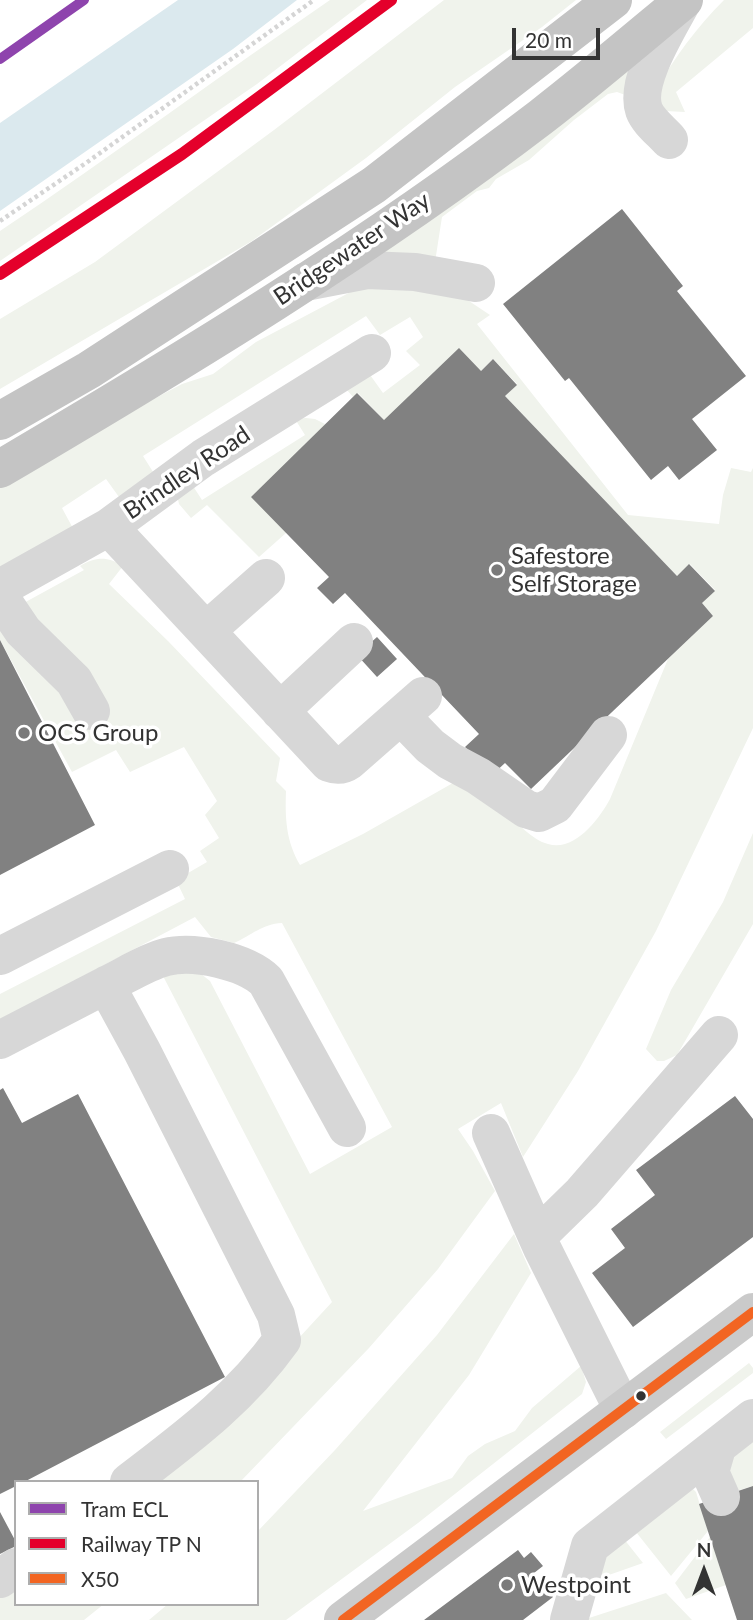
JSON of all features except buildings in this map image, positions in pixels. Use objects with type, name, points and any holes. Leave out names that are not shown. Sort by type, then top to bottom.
[{"type":"highway","name":"Bridgewater Way","points":[[0,421],[89,370],[374,185],[613,0]]},
{"type":"highway","name":"Bridgewater Way","points":[[0,469],[106,407],[303,283],[424,202],[541,117],[683,1]]},
{"type":"main road","points":[[343,1620],[622,1410],[748,1324]]},
{"type":"street","points":[[669,140],[648,118],[643,108],[644,80],[683,1]]},
{"type":"street","points":[[303,283],[368,270],[415,272],[476,283]]},
{"type":"street","name":"Brindley Road","points":[[0,589],[109,527],[203,458],[372,353]]},
{"type":"street","points":[[109,527],[280,711],[335,765],[343,765],[349,761],[412,706],[430,746],[526,809],[539,813],[555,805],[608,735]]},
{"type":"street","points":[[206,631],[266,578]]},
{"type":"street","points":[[0,597],[23,631],[74,681],[91,711]]},
{"type":"street","points":[[280,711],[354,642]]},
{"type":"street","points":[[0,956],[170,869]]},
{"type":"street","points":[[0,1040],[165,957],[214,958],[255,972],[266,981],[348,1128]]},
{"type":"street","points":[[106,985],[276,1315],[282,1340],[266,1362],[205,1424],[132,1480]]},
{"type":"street","points":[[540,1243],[719,1035]]},
{"type":"street","points":[[491,1133],[540,1243],[622,1410]]},
{"type":"street","points":[[569,1620],[590,1546],[608,1529],[753,1418]]},
{"type":"street","points":[[717,1448],[710,1472],[720,1497]]},
{"type":"path","points":[[0,221],[314,0]]},
{"type":"shaded area","points":[[178,0],[297,0],[233,49],[0,211],[0,123]]},
{"type":"shaded area","points":[[330,0],[367,0],[257,84],[0,261],[0,231]]},
{"type":"shaded area","points":[[444,0],[576,0],[455,87],[366,158],[252,241],[0,389],[0,319],[95,262]]},
{"type":"shaded area","points":[[724,0],[753,0],[753,28],[676,92],[685,112],[665,111],[655,91],[686,43]]},
{"type":"shaded area","points":[[625,70],[630,74],[628,96],[617,92],[608,94],[529,160],[496,179],[489,188],[477,191],[442,217],[435,262],[387,254],[382,249]]},
{"type":"shaded area","points":[[360,287],[454,291],[490,315],[477,324],[628,515],[719,524],[723,495],[731,468],[751,472],[753,468],[753,728],[656,931],[578,1071],[523,1157],[501,1103],[458,1129],[495,1191],[438,1269],[369,1348],[242,1480],[144,1480],[227,1416],[332,1302],[163,976],[196,970],[210,981],[310,1174],[392,1127],[282,923],[263,928],[234,943],[211,937],[195,917],[0,1020],[0,994],[185,899],[176,880],[207,862],[200,851],[219,838],[205,815],[217,801],[184,747],[130,772],[116,750],[72,772],[0,640],[0,616],[84,570],[80,566],[91,561],[107,559],[123,566],[109,584],[168,641],[280,758],[276,781],[286,791],[287,829],[300,865],[363,834],[460,779],[542,842],[558,845],[577,839],[593,824],[610,799],[668,659],[713,616],[702,603],[715,590],[690,564],[677,576],[505,396],[517,384],[493,359],[481,371],[384,420],[358,393],[353,397],[347,390],[368,372],[383,393],[420,365],[406,351],[423,337],[410,317],[380,335],[366,316],[143,456],[155,475],[119,497],[106,479],[62,508],[75,532],[0,570],[0,488],[129,412],[182,384],[213,374],[256,342]]},
{"type":"shaded area","points":[[306,418],[325,424],[286,533],[259,557],[207,505],[191,518],[179,504],[177,495],[191,483],[202,500],[305,435],[295,419]]},
{"type":"shaded area","points":[[753,833],[753,924],[677,1055],[657,1061],[646,1049],[671,990],[723,902]]},
{"type":"shaded area","points":[[514,1234],[531,1273],[469,1375],[363,1511],[452,1478],[468,1456],[485,1444],[515,1431],[532,1408],[581,1366],[586,1382],[582,1394],[418,1523],[286,1620],[149,1620],[166,1606],[259,1606],[259,1530],[335,1450],[437,1335]]},
{"type":"shaded area","points":[[749,1363],[753,1373],[666,1439],[660,1432]]},
{"type":"shaded area","points":[[753,1434],[753,1486],[733,1492],[724,1462]]},
{"type":"shaded area","points":[[690,1486],[696,1492],[708,1531],[671,1576],[632,1527]]},
{"type":"shaded area","points":[[620,1534],[643,1563],[589,1582]]},
{"type":"shaded area","points":[[710,1537],[726,1585],[686,1599],[675,1583]]},
{"type":"shaded area","points":[[14,1580],[14,1606],[102,1606],[84,1620],[0,1620],[0,1591]]},
{"type":"shaded area","points":[[666,1593],[692,1620],[587,1620],[589,1618]]},
{"type":"tram line","name":"ECL","points":[[0,59],[84,0]]},
{"type":"transit line","points":[[0,274],[182,154],[391,0]]},
{"type":"transit line","name":"X50","points":[[343,1620],[753,1312]]},
{"type":"place","name":"Safestore Self Storage","points":[[497,570]]},
{"type":"place","name":"OCS Group","points":[[24,733]]},
{"type":"place","name":"Westpoint","points":[[507,1585]]}]
